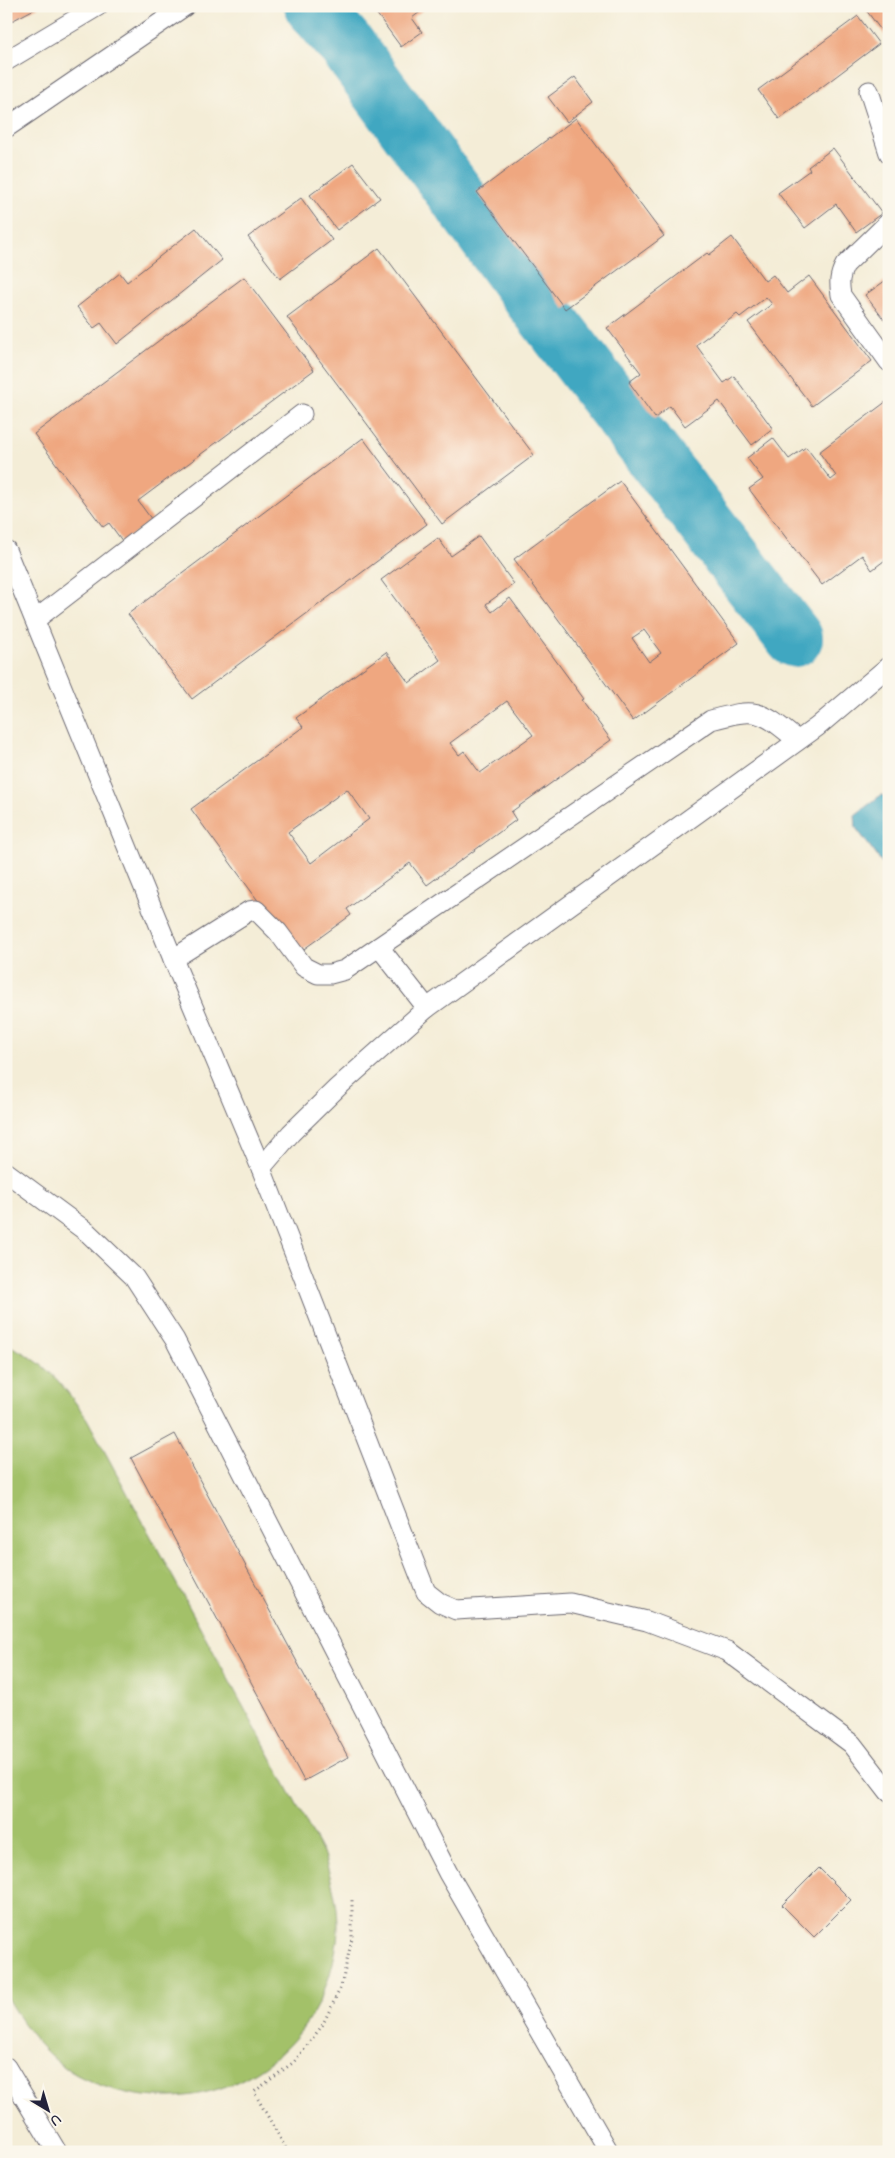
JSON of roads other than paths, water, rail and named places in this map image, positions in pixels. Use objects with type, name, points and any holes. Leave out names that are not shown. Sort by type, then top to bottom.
[{"type":"lane","points":[[6,60],[98,6]]},
{"type":"lane","points":[[6,128],[185,6]]},
{"type":"lane","points":[[870,91],[889,153]]},
{"type":"lane","points":[[889,222],[845,265],[840,274],[839,284],[841,295],[889,362]]},
{"type":"lane","points":[[35,620],[302,414]]},
{"type":"lane","points":[[6,550],[173,960],[261,1168],[426,1592],[440,1603],[456,1610],[570,1603],[648,1621],[727,1651],[852,1744],[889,1792]]},
{"type":"lane","points":[[261,1168],[291,1132],[427,1008],[817,727],[889,666]]},
{"type":"lane","points":[[173,960],[249,911],[256,910],[278,932],[304,967],[318,974],[330,974],[345,970],[711,720],[740,712],[758,712],[773,720],[797,740]]},
{"type":"lane","points":[[379,947],[427,1008]]},
{"type":"lane","points":[[6,1172],[87,1232],[134,1278],[175,1340],[448,1874],[609,2152]]},
{"type":"lane","points":[[6,2067],[57,2152]]},
{"type":"water","points":[[881,795],[889,797],[889,872],[856,828],[855,815]]},
{"type":"waterway","points":[[313,6],[347,46],[534,301],[794,638]]}]
